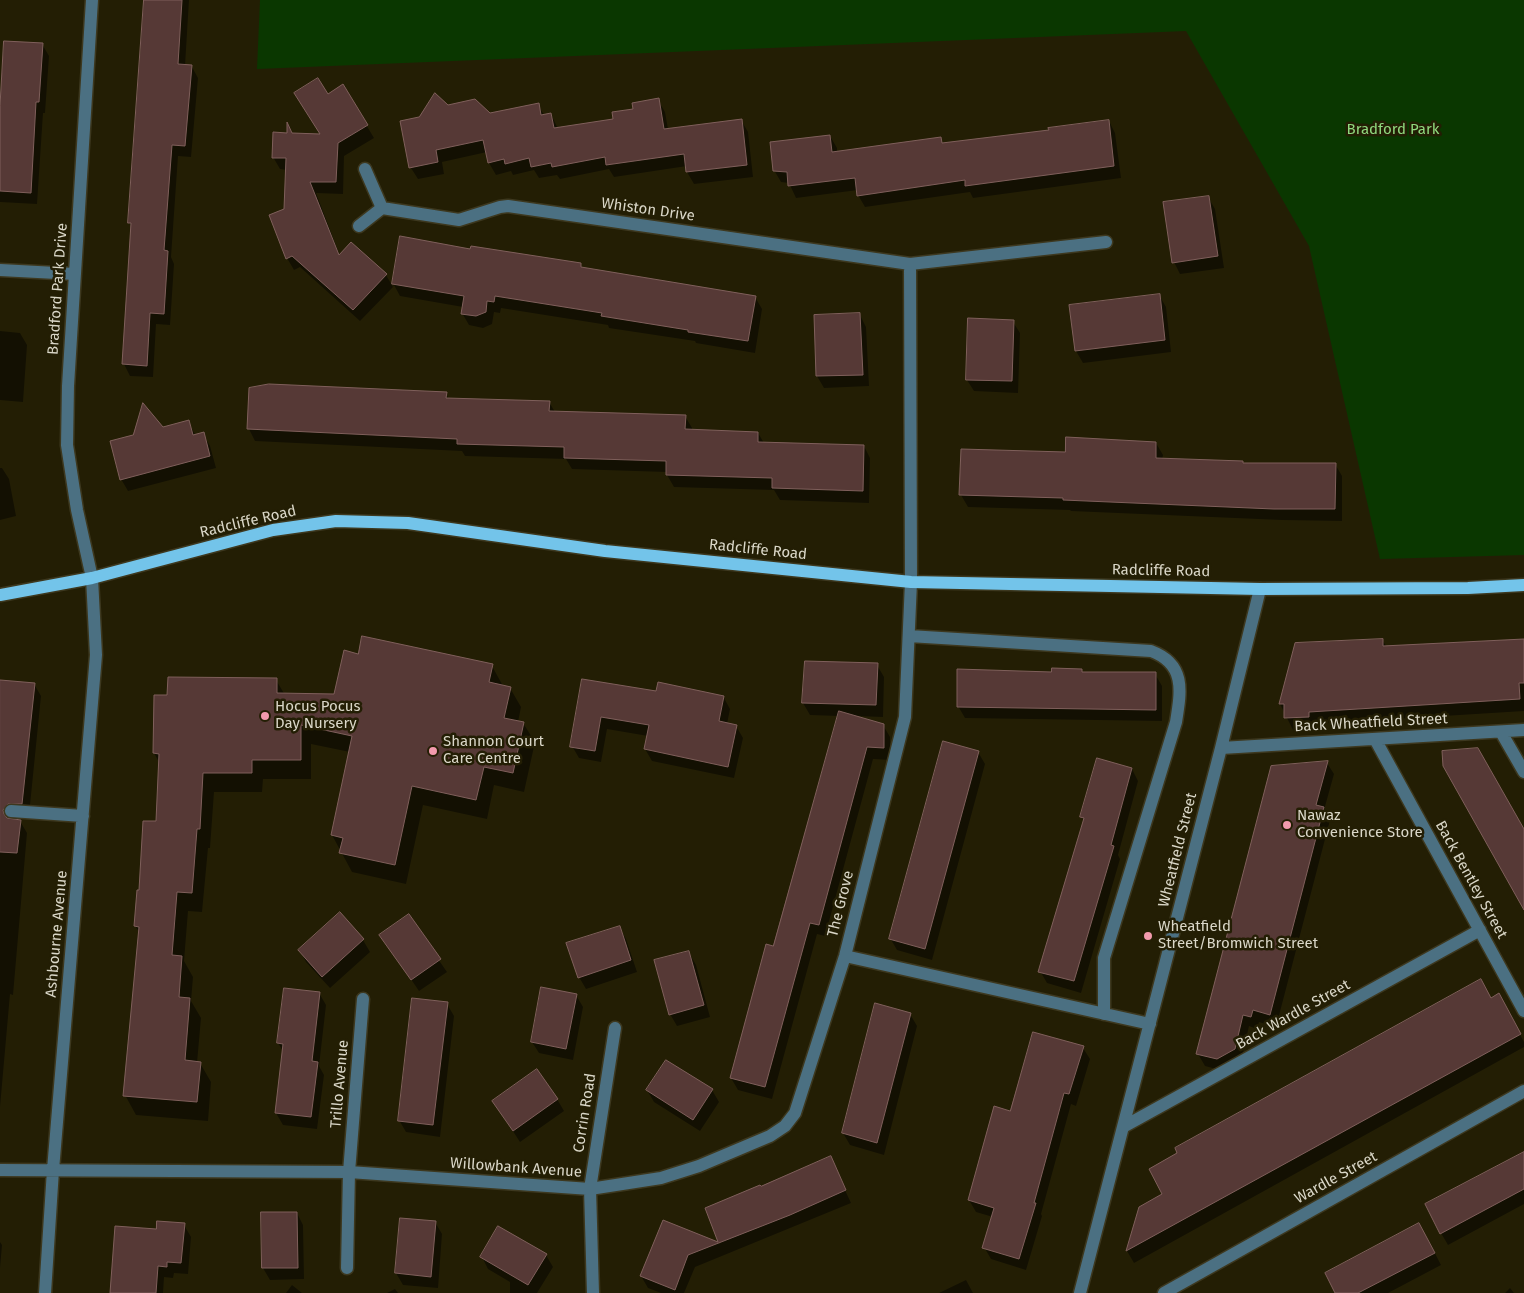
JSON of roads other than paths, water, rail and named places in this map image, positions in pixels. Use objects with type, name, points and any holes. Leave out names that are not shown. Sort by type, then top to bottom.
[{"type":"main road","name":"Radcliffe Road","points":[[0,595],[92,578],[273,530],[336,521],[408,523],[605,551],[911,582],[1260,589],[1468,588],[1524,585]]},
{"type":"street","name":"Bradford Park Drive","points":[[92,0],[66,445],[77,510],[92,578]]},
{"type":"street","points":[[359,226],[382,208],[365,169]]},
{"type":"street","name":"Whiston Drive","points":[[382,208],[459,220],[508,206],[910,264],[1106,242]]},
{"type":"street","points":[[910,264],[911,582]]},
{"type":"street","points":[[0,270],[75,274]]},
{"type":"street","name":"Ashbourne Avenue","points":[[44,1293],[96,656],[92,578]]},
{"type":"street","name":"The Grove","points":[[911,582],[905,717],[844,956],[1150,1024]]},
{"type":"street","name":"Wheatfield Street","points":[[1080,1293],[1221,748],[1260,589]]},
{"type":"street","points":[[909,636],[1151,651],[1162,656],[1176,670],[1180,697],[1176,722],[1104,958],[1104,1014]]},
{"type":"street","name":"Back Wheatfield Street","points":[[1221,748],[1524,730]]},
{"type":"street","points":[[1501,732],[1524,772]]},
{"type":"street","name":"Back Bentley Street","points":[[1375,739],[1524,1011]]},
{"type":"street","points":[[11,811],[83,816]]},
{"type":"street","name":"Back Wardle Street","points":[[1123,1127],[1480,930]]},
{"type":"street","name":"Willowbank Avenue","points":[[0,1170],[349,1172],[590,1189],[661,1178],[698,1166],[770,1136],[785,1126],[795,1113],[844,956]]},
{"type":"street","name":"Trillo Avenue","points":[[347,1268],[349,1172],[364,999]]},
{"type":"street","name":"Corrin Road","points":[[593,1293],[590,1189],[615,1028]]},
{"type":"street","name":"Wardle Street","points":[[1164,1293],[1524,1091]]},
{"type":"place","name":"Hocus Pocus Day Nursery","points":[[265,716]]},
{"type":"place","name":"Shannon Court Care Centre","points":[[433,751]]},
{"type":"place","name":"Nawaz Convenience Store","points":[[1287,825]]},
{"type":"place","name":"Wheatfield Street/Bromwich Street","points":[[1148,936]]},
{"type":"park label","name":"Bradford Park","points":[[1393,130]]}]
